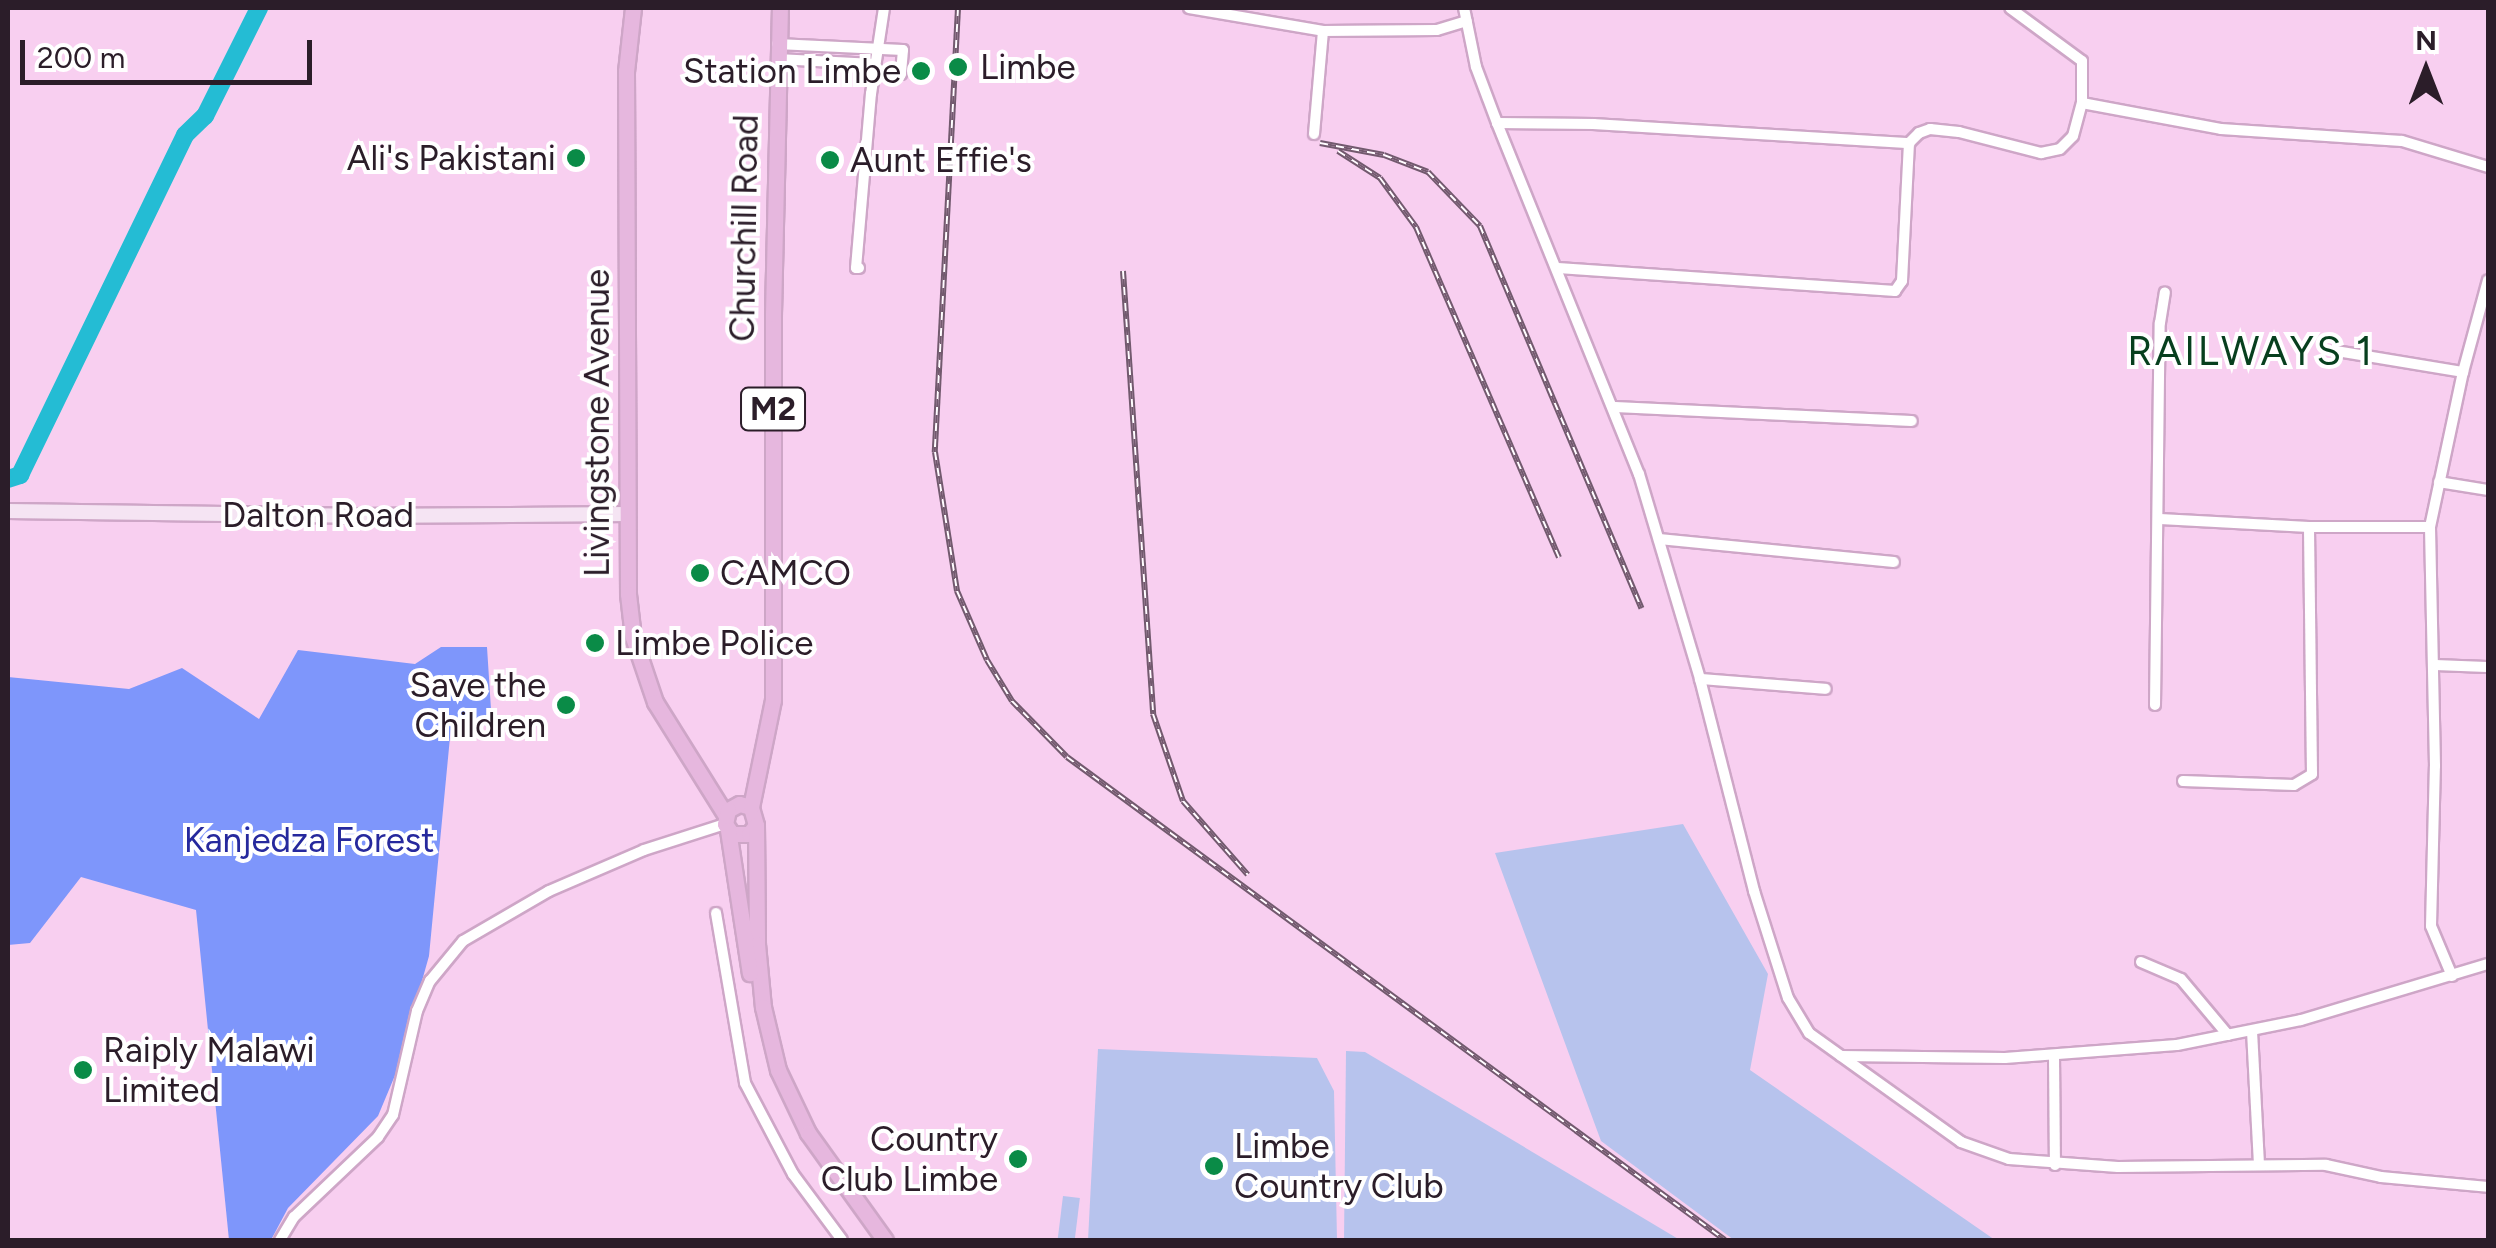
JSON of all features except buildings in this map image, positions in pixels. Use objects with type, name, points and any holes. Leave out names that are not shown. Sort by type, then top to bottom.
[{"type":"highway","name":"Livingstone Avenue","points":[[633,8],[626,72],[628,594],[640,668],[654,702],[726,823]]},
{"type":"highway","name":"Churchill Road","points":[[780,8],[776,51],[773,700],[751,808],[756,825],[757,944],[764,1006],[778,1070],[808,1133],[885,1240]]},
{"type":"highway","points":[[751,808],[739,804],[726,823],[770,1072],[800,1137],[872,1240]]},
{"type":"highway","points":[[726,823],[743,836],[756,825]]},
{"type":"main road","name":"Dalton Road","points":[[8,510],[353,516],[628,514]]},
{"type":"street","points":[[860,268],[856,268],[874,68],[884,8]]},
{"type":"street","points":[[1189,8],[1323,31],[1437,30],[1466,22]]},
{"type":"street","points":[[1464,8],[1476,67],[1496,123],[1615,407],[1700,679],[1754,891],[1788,998],[1809,1034],[1961,1142],[2009,1159],[2055,1165],[2326,1165],[2381,1177],[2488,1187]]},
{"type":"street","points":[[1496,123],[1594,124],[1909,143],[1930,129],[1959,132],[2034,153],[2051,152],[2074,136],[2082,103],[2082,60],[2010,8]]},
{"type":"street","points":[[1314,134],[1323,31]]},
{"type":"street","points":[[831,46],[903,50],[902,74],[776,51],[831,46]]},
{"type":"street","points":[[830,62],[831,46]]},
{"type":"street","points":[[2082,103],[2220,129],[2402,141],[2488,167]]},
{"type":"street","points":[[1558,268],[1895,291],[1902,281],[1909,143]]},
{"type":"street","points":[[2452,976],[2431,926],[2434,665],[2430,528],[2463,372],[2488,280]]},
{"type":"street","points":[[2155,705],[2160,323],[2165,292]]},
{"type":"street","points":[[2336,351],[2463,372]]},
{"type":"street","points":[[1615,407],[1912,421]]},
{"type":"street","points":[[2439,482],[2488,490]]},
{"type":"street","points":[[2160,519],[2308,527],[2430,528]]},
{"type":"street","points":[[2183,781],[2294,785],[2312,774],[2308,527]]},
{"type":"street","points":[[1659,539],[1894,562]]},
{"type":"street","points":[[2434,665],[2488,667]]},
{"type":"street","points":[[1700,679],[1826,688]]},
{"type":"street","points":[[280,1240],[294,1217],[378,1137],[393,1115],[417,1012],[430,981],[463,941],[549,891],[644,850],[726,823]]},
{"type":"street","points":[[716,914],[745,1083],[794,1174],[842,1240]]},
{"type":"street","points":[[2141,962],[2172,972],[2228,1035]]},
{"type":"street","points":[[1841,1056],[2054,1056],[2177,1045],[2252,1031],[2488,964]]},
{"type":"street","points":[[2252,1031],[2259,1165]]},
{"type":"street","points":[[2054,1056],[2055,1165]]},
{"type":"shaded area","points":[[1683,824],[1768,974],[1750,1070],[1995,1240],[1734,1240],[1601,1141],[1495,853]]},
{"type":"shaded area","name":"Limbe Country Club","points":[[1098,1049],[1317,1058],[1334,1091],[1337,1240],[1088,1240]]},
{"type":"shaded area","points":[[1346,1051],[1365,1052],[1680,1240],[1344,1240]]},
{"type":"shaded area","points":[[1063,1196],[1080,1198],[1075,1240],[1058,1240]]},
{"type":"green space","name":"Kanjedza Forest","points":[[441,647],[487,647],[492,725],[451,727],[429,956],[396,1073],[378,1116],[288,1208],[271,1240],[229,1240],[196,910],[81,877],[30,943],[8,945],[8,677],[129,689],[182,668],[259,719],[298,650],[415,664]]},
{"type":"waterway","points":[[8,479],[20,475],[185,135],[205,116],[259,8]]},
{"type":"railway","points":[[958,8],[935,452],[957,591],[987,660],[1012,701],[1067,757],[1725,1240]]},
{"type":"railway","points":[[1320,143],[1384,155],[1428,172],[1480,226],[1641,608]]},
{"type":"railway","points":[[1338,151],[1380,178],[1416,227],[1559,557]]},
{"type":"railway","points":[[1123,271],[1153,714],[1183,801],[1248,875]]},
{"type":"place","name":"Limbe","points":[[958,67]]},
{"type":"place","name":"Station Limbe","points":[[921,71]]},
{"type":"place","name":"Ali's Pakistani","points":[[576,158]]},
{"type":"place","name":"Aunt Effie's","points":[[830,160]]},
{"type":"place","name":"CAMCO","points":[[700,573]]},
{"type":"place","name":"Limbe Police","points":[[595,643]]},
{"type":"place","name":"Save the Children","points":[[566,705]]},
{"type":"place","name":"Raiply Malawi Limited","points":[[83,1070]]},
{"type":"place","name":"Country Club Limbe","points":[[1018,1159]]},
{"type":"place","name":"Limbe Country Club","points":[[1214,1166]]},
{"type":"district","name":"RAILWAYS 1","points":[[2251,351]]}]
